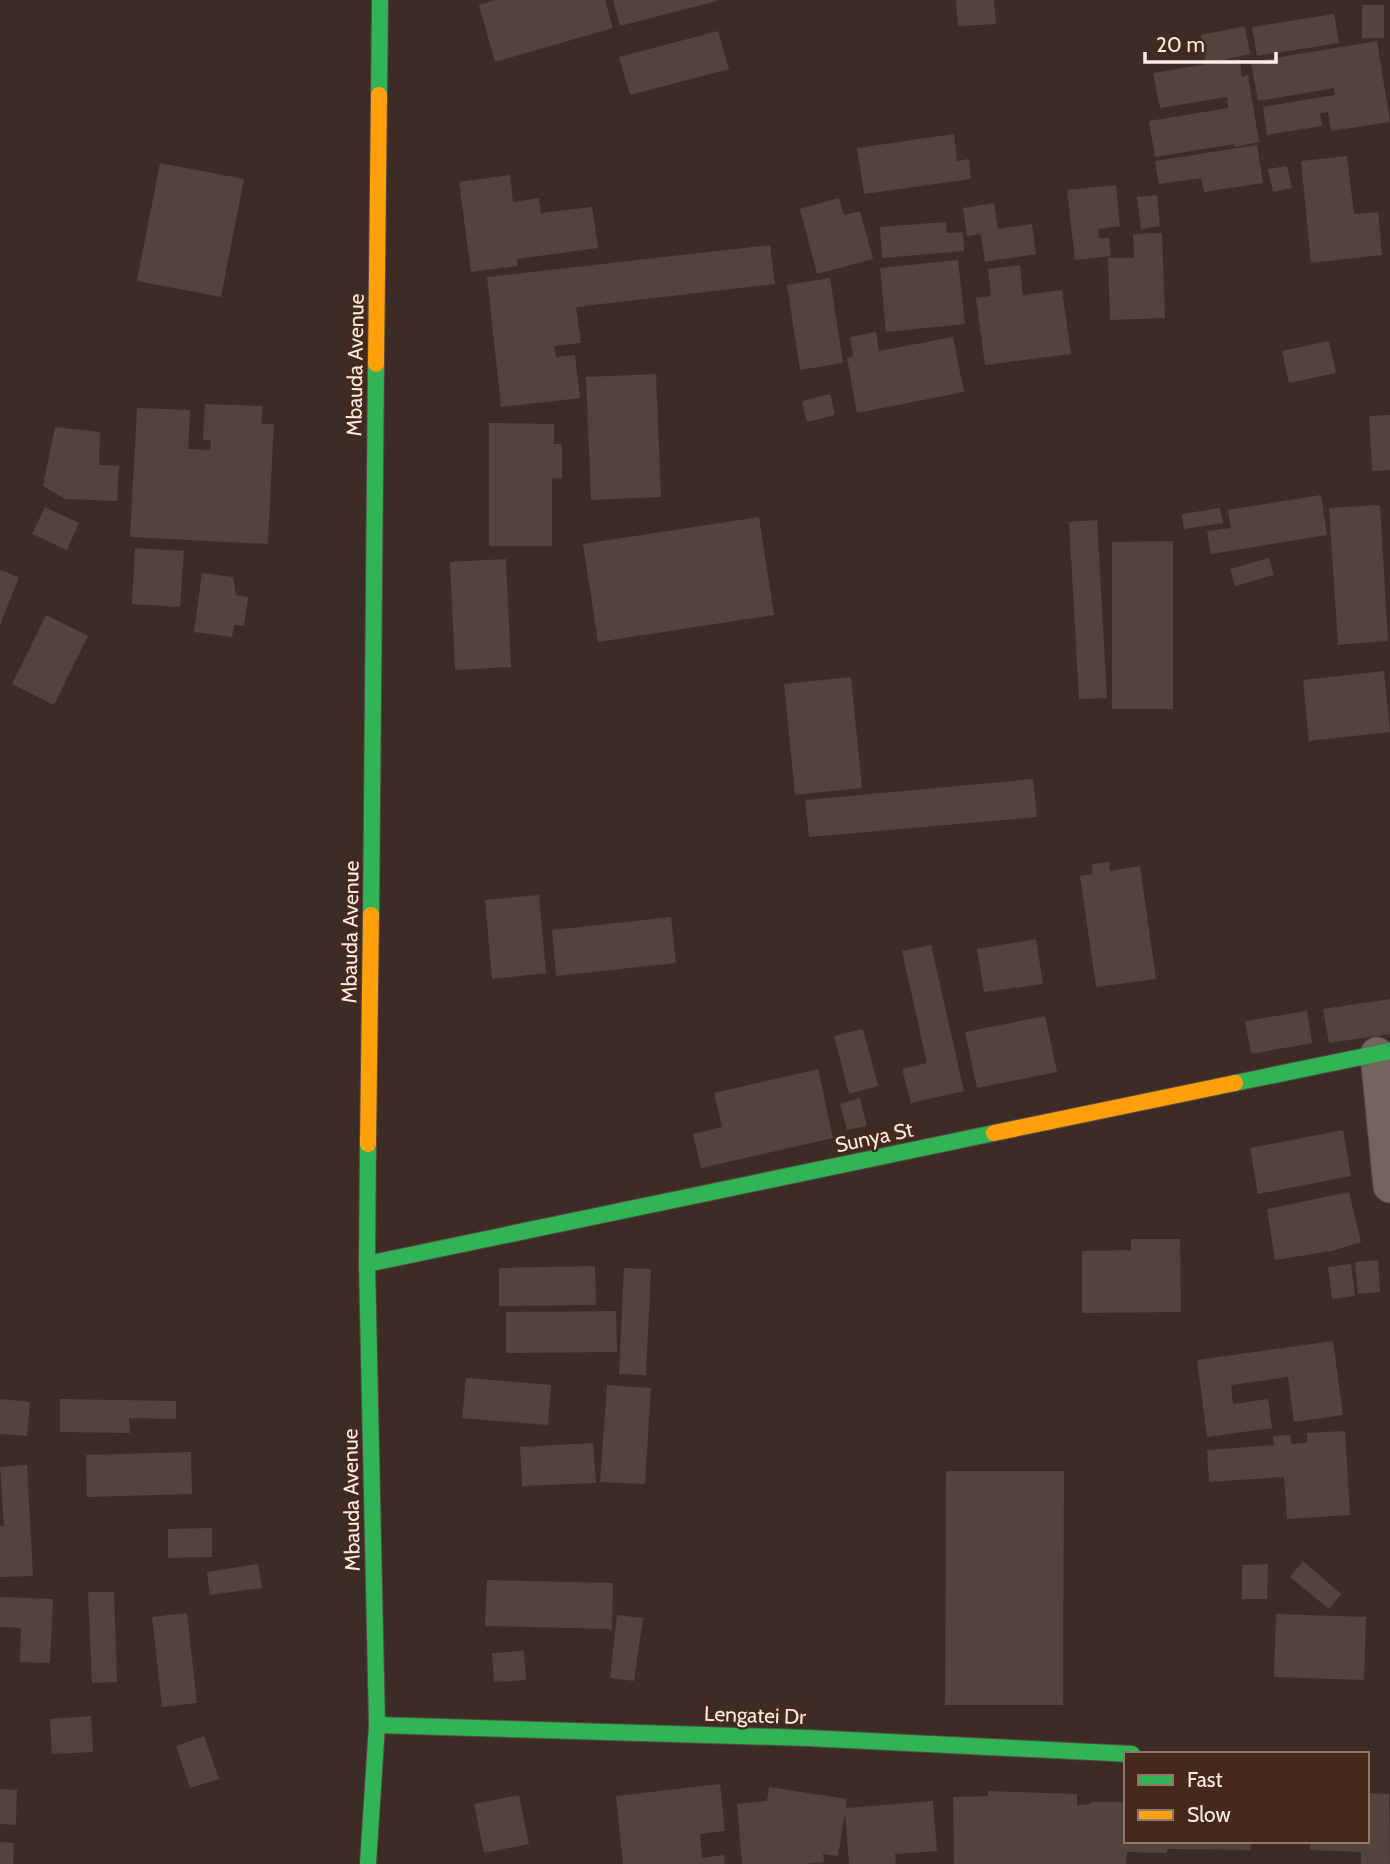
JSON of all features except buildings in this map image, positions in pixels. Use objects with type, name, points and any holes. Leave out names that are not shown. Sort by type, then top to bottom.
[{"type":"street","name":"Mbauda Avenue","points":[[368,1864],[377,1725],[367,1264],[380,0]]},
{"type":"street","name":"Sunya St","points":[[367,1264],[1383,1053]]},
{"type":"street","points":[[1383,1053],[1390,1186]]},
{"type":"street","name":"Lengatei Dr","points":[[377,1725],[781,1737],[1124,1754]]},
{"type":"traffic: fast","points":[[379,95],[380,0]]},
{"type":"traffic: fast","points":[[371,915],[376,364]]},
{"type":"traffic: fast","points":[[1235,1083],[1390,1051]]},
{"type":"traffic: fast","points":[[367,1264],[994,1133]]},
{"type":"traffic: fast","points":[[368,1144],[367,1264],[377,1725],[368,1864]]},
{"type":"traffic: fast","points":[[377,1725],[808,1738],[1124,1754]]},
{"type":"traffic: slow","points":[[376,364],[379,95]]},
{"type":"traffic: slow","points":[[368,1144],[371,915]]},
{"type":"traffic: slow","points":[[994,1133],[1235,1083]]}]
